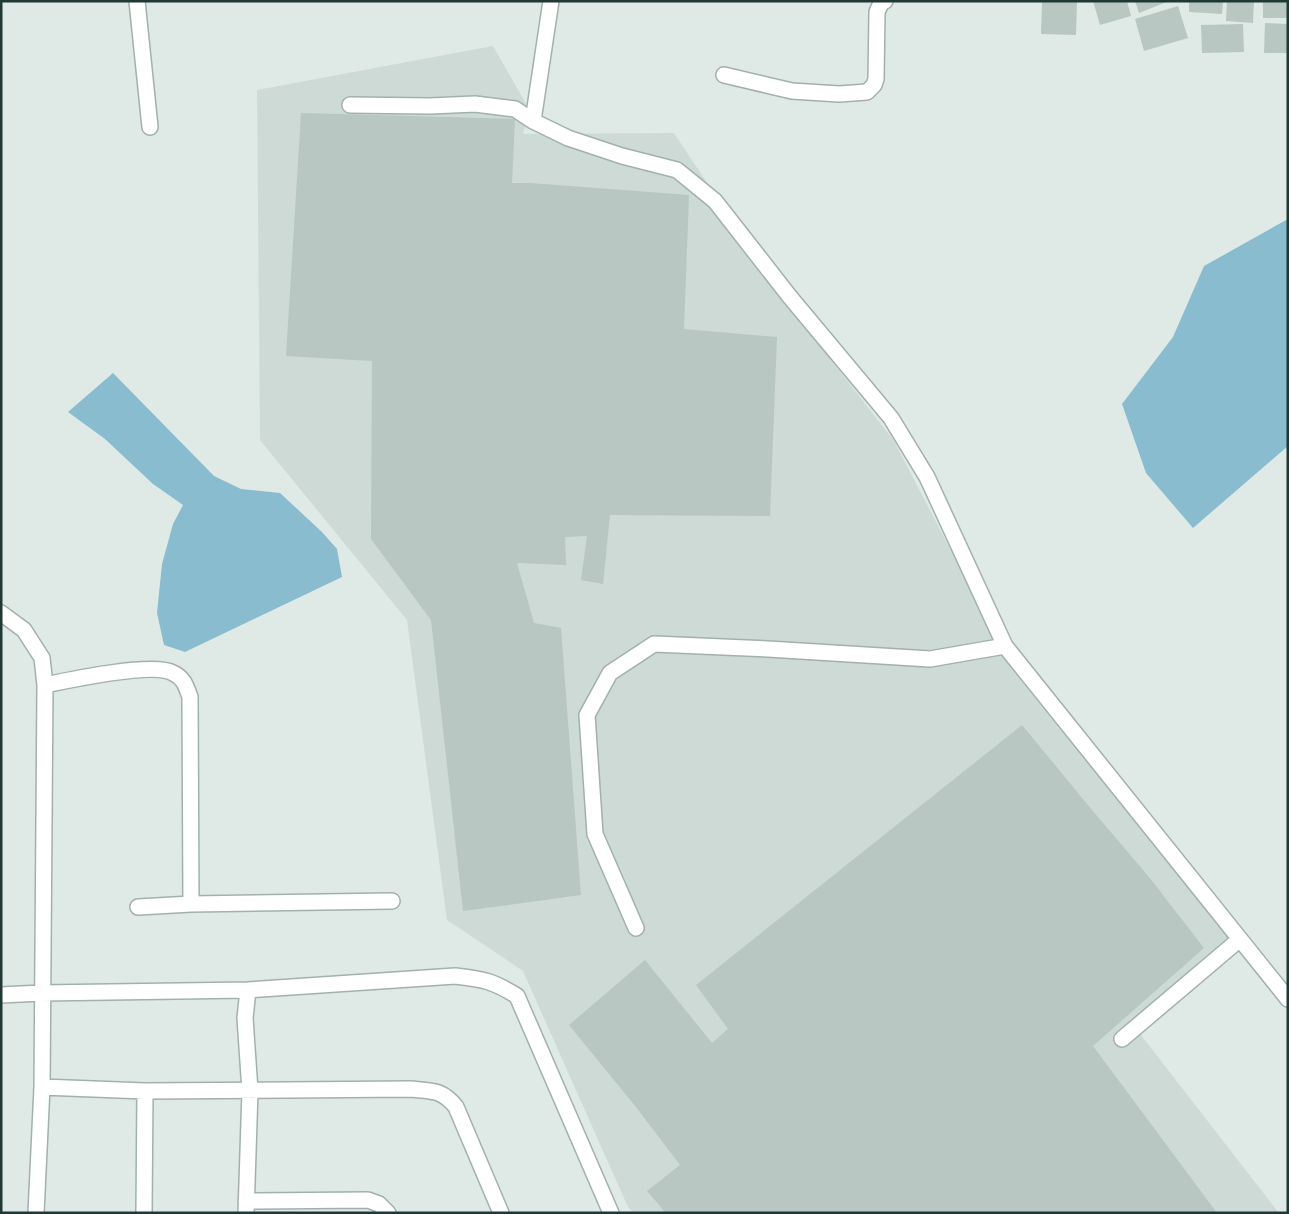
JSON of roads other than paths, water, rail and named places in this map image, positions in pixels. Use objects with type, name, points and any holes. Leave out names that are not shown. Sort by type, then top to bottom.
[{"type":"street","points":[[137,1],[150,127]]},
{"type":"street","points":[[533,121],[551,1]]},
{"type":"street","points":[[724,75],[792,91],[839,94],[867,92],[874,85],[876,79],[877,12],[881,3],[885,1]]},
{"type":"street","points":[[350,105],[475,104],[516,109],[533,121],[568,138],[622,156],[677,170],[715,200],[790,297],[892,418],[928,477],[1005,646],[1288,999]]},
{"type":"street","points":[[1,613],[24,630],[42,658],[45,685],[41,993],[42,1087],[36,1213]]},
{"type":"street","points":[[636,928],[595,834],[587,715],[610,673],[654,644],[930,659],[1005,646]]},
{"type":"street","points":[[45,685],[107,673],[157,669],[172,672],[184,681],[190,697],[191,904]]},
{"type":"street","points":[[138,907],[191,904],[392,901]]},
{"type":"street","points":[[1122,1040],[1240,939]]},
{"type":"street","points":[[1,995],[248,990],[455,976],[478,978],[497,984],[517,996],[611,1213]]},
{"type":"street","points":[[248,990],[245,1018],[250,1090],[246,1207],[368,1200],[379,1204],[388,1213]]},
{"type":"street","points":[[42,1087],[145,1091],[437,1091],[448,1097],[456,1107],[501,1213]]},
{"type":"street","points":[[144,1213],[145,1091]]},
{"type":"water","points":[[1288,219],[1288,446],[1193,528],[1146,473],[1122,404],[1173,337],[1204,266]]},
{"type":"water","points":[[113,373],[214,476],[241,489],[280,493],[322,532],[337,549],[342,577],[185,652],[164,645],[157,613],[162,564],[173,524],[183,505],[153,484],[105,439],[68,412]]}]
